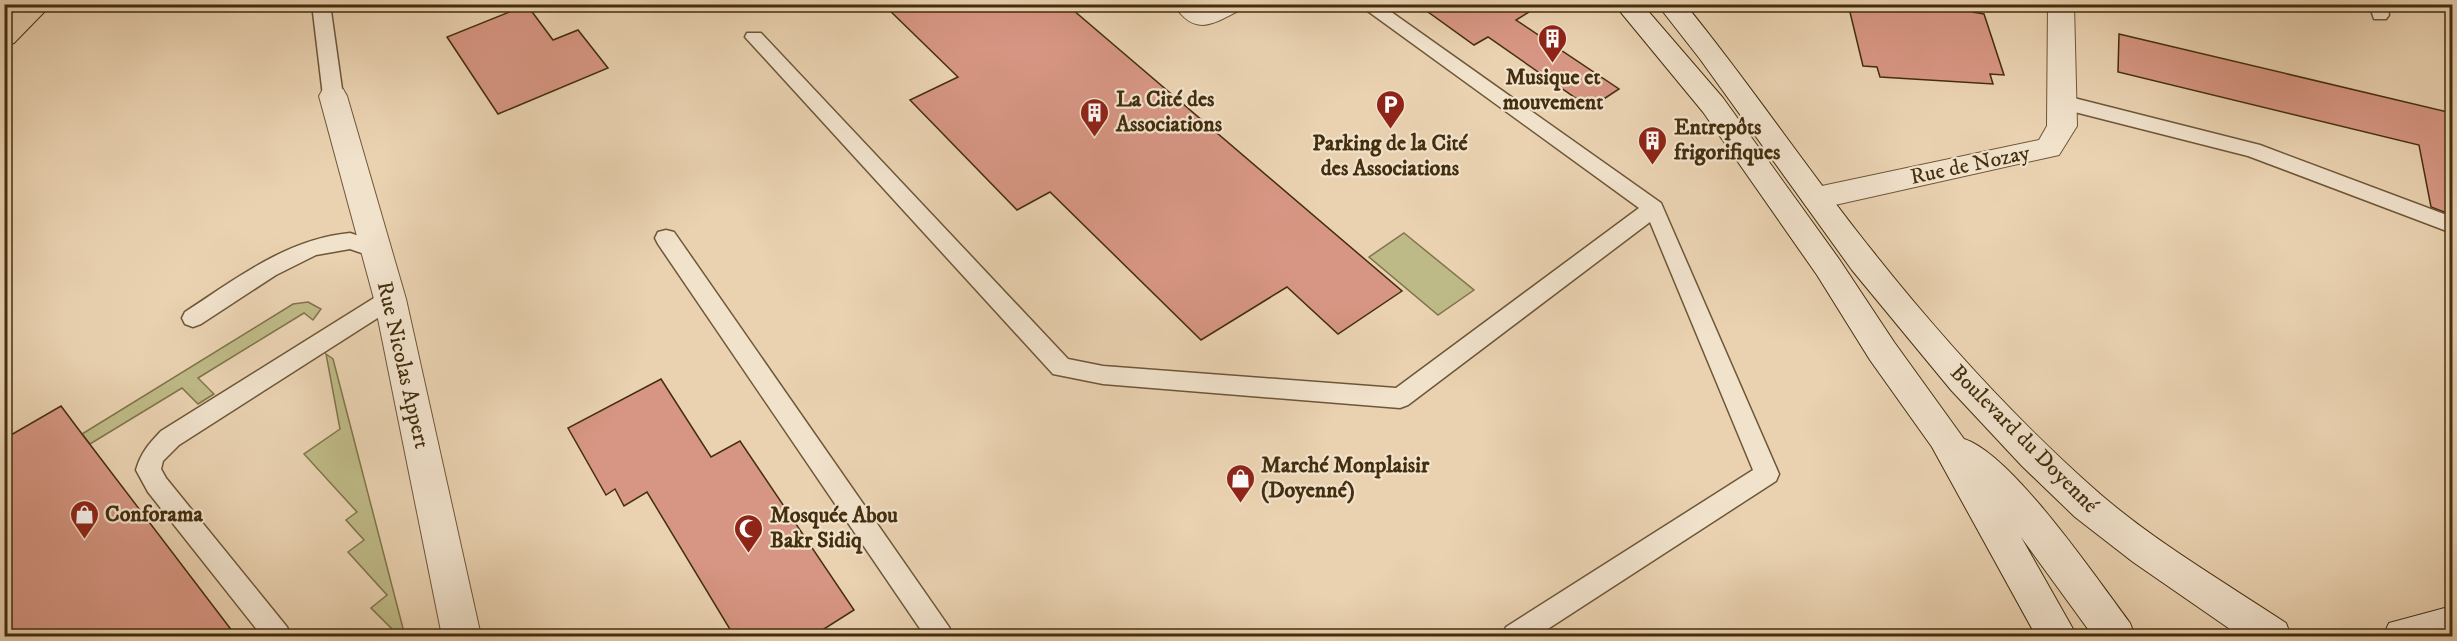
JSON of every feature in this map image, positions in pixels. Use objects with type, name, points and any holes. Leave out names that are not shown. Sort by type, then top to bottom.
[{"type":"highway","points":[[4,37],[39,4]]},
{"type":"main road","points":[[1189,4],[1187,5],[1203,18],[1232,4]]},
{"type":"main road","points":[[1627,4],[1713,105],[1828,267],[1882,351],[1944,437],[2057,636]]},
{"type":"main road","name":"Boulevard du Doyenné","points":[[1670,4],[1710,53],[1872,273],[1963,380],[2088,506],[2146,550],[2271,636]]},
{"type":"main road","name":"Rue de Nozay","points":[[1817,198],[2049,148],[2062,126],[2061,4]]},
{"type":"main road","name":"Rue Nicolas Appert","points":[[333,96],[390,299],[462,636]]},
{"type":"main road","points":[[1713,105],[1752,137],[1798,196],[1817,198]]},
{"type":"main road","points":[[1944,437],[1999,486],[2036,528],[2116,636]]},
{"type":"main road","points":[[2403,636],[2452,624]]},
{"type":"lane","points":[[321,4],[333,96]]},
{"type":"lane","points":[[1367,4],[1654,208],[1767,474],[1515,636]]},
{"type":"lane","points":[[754,37],[1061,367],[1103,375],[1400,398],[1654,208]]},
{"type":"lane","points":[[2062,102],[2253,150],[2452,225]]},
{"type":"lane","points":[[666,238],[940,636]]},
{"type":"lane","points":[[193,318],[290,257],[319,244],[352,241],[376,250]]},
{"type":"lane","points":[[278,636],[157,484],[148,470],[152,456],[170,438],[390,299]]},
{"type":"shaded area","points":[[1404,233],[1474,290],[1438,315],[1369,257]]},
{"type":"shaded area","points":[[308,302],[321,309],[313,320],[304,313],[198,378],[214,394],[198,404],[182,388],[90,444],[82,434],[293,304]]},
{"type":"shaded area","points":[[326,354],[333,359],[405,636],[383,636],[392,629],[371,608],[387,595],[348,552],[364,540],[346,520],[357,512],[304,454],[340,429]]},
{"type":"building","name":"La Cité des Associations","points":[[883,4],[1066,4],[1402,291],[1338,334],[1287,287],[1201,340],[1050,192],[1017,210],[910,100],[958,77]]},
{"type":"building","points":[[1417,4],[1542,4],[1516,20],[1619,89],[1590,108],[1488,37],[1474,45]]},
{"type":"building","points":[[1848,4],[1973,4],[1973,12],[1984,14],[2004,75],[1990,74],[1993,84],[1880,77],[1877,67],[1863,66]]},
{"type":"building","points":[[527,5],[553,40],[578,30],[608,68],[498,114],[447,37]]},
{"type":"building","points":[[2119,34],[2452,113],[2452,215],[2431,207],[2419,145],[2118,72]]},
{"type":"building","name":"Mosquée Abou Bakr Sidiq","points":[[661,379],[711,457],[740,441],[854,610],[813,636],[734,636],[647,492],[624,506],[615,489],[606,495],[568,428]]},
{"type":"building","name":"Conforama","points":[[61,406],[236,636],[4,636],[4,439]]},
{"type":"place","name":"Musique et mouvement","points":[[1553,64]]},
{"type":"place","name":"Parking de la Cité des Associations","points":[[1390,130]]},
{"type":"place","name":"La Cité des Associations","points":[[1095,138]]},
{"type":"place","name":"Entrepôts frigorifiques","points":[[1653,166]]},
{"type":"place","name":"Marché Monplaisir (Doyenné)","points":[[1240,504]]},
{"type":"place","name":"Conforama","points":[[84,540]]},
{"type":"place","name":"Mosquée Abou Bakr Sidiq","points":[[749,554]]}]
